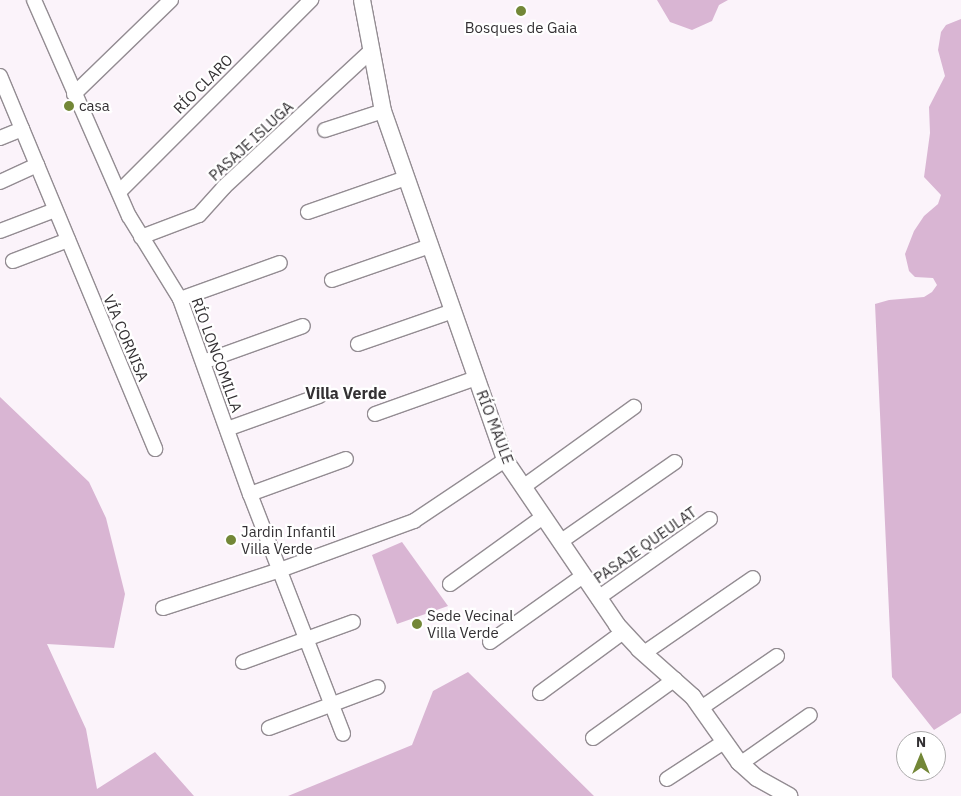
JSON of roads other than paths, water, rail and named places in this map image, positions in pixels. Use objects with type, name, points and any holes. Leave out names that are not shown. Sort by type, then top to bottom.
[{"type":"street","name":"RÍO LONCOMILLA","points":[[34,0],[119,192],[141,237],[180,299],[250,494],[343,734]]},
{"type":"street","points":[[74,94],[171,0]]},
{"type":"street","name":"RÍO CLARO","points":[[119,192],[311,0]]},
{"type":"street","name":"RÍO MAULE","points":[[362,0],[383,111],[505,460],[623,632],[674,679],[701,708],[740,764],[782,795]]},
{"type":"street","name":"PASAJE ISLUGA","points":[[141,237],[198,215],[224,187],[372,50]]},
{"type":"street","name":"VÍA CORNISA","points":[[2,85],[155,449]]},
{"type":"street","points":[[325,130],[383,111]]},
{"type":"street","points":[[0,138],[22,129]]},
{"type":"street","points":[[0,182],[37,165]]},
{"type":"street","points":[[308,212],[406,178]]},
{"type":"street","points":[[0,231],[55,210]]},
{"type":"street","points":[[13,261],[68,240]]},
{"type":"street","points":[[332,280],[430,246]]},
{"type":"street","points":[[180,299],[280,263]]},
{"type":"street","points":[[358,344],[453,311]]},
{"type":"street","points":[[202,362],[303,326]]},
{"type":"street","points":[[375,414],[476,378]]},
{"type":"street","points":[[227,429],[319,396]]},
{"type":"street","points":[[523,487],[634,406]]},
{"type":"street","points":[[250,494],[346,459]]},
{"type":"street","points":[[162,608],[280,570],[414,521],[505,460]]},
{"type":"street","points":[[560,542],[675,462]]},
{"type":"street","points":[[450,584],[543,517]]},
{"type":"street","name":"PASAJE QUEULAT","points":[[598,598],[710,519]]},
{"type":"street","points":[[490,642],[583,576]]},
{"type":"street","points":[[644,653],[753,578]]},
{"type":"street","points":[[242,662],[353,622]]},
{"type":"street","points":[[540,693],[623,632]]},
{"type":"street","points":[[701,708],[778,656]]},
{"type":"street","points":[[593,738],[674,679]]},
{"type":"street","points":[[269,728],[378,687]]},
{"type":"street","points":[[740,764],[810,715]]},
{"type":"street","points":[[667,779],[724,742]]},
{"type":"place","name":"Bosques de Gaia","points":[[521,11]]},
{"type":"place","name":"casa","points":[[69,106]]},
{"type":"place","name":"Jardin Infantil Villa Verde","points":[[231,540]]},
{"type":"place","name":"Sede Vecinal Villa Verde","points":[[417,624]]},
{"type":"district","name":"Villa Verde","points":[[346,393]]}]
